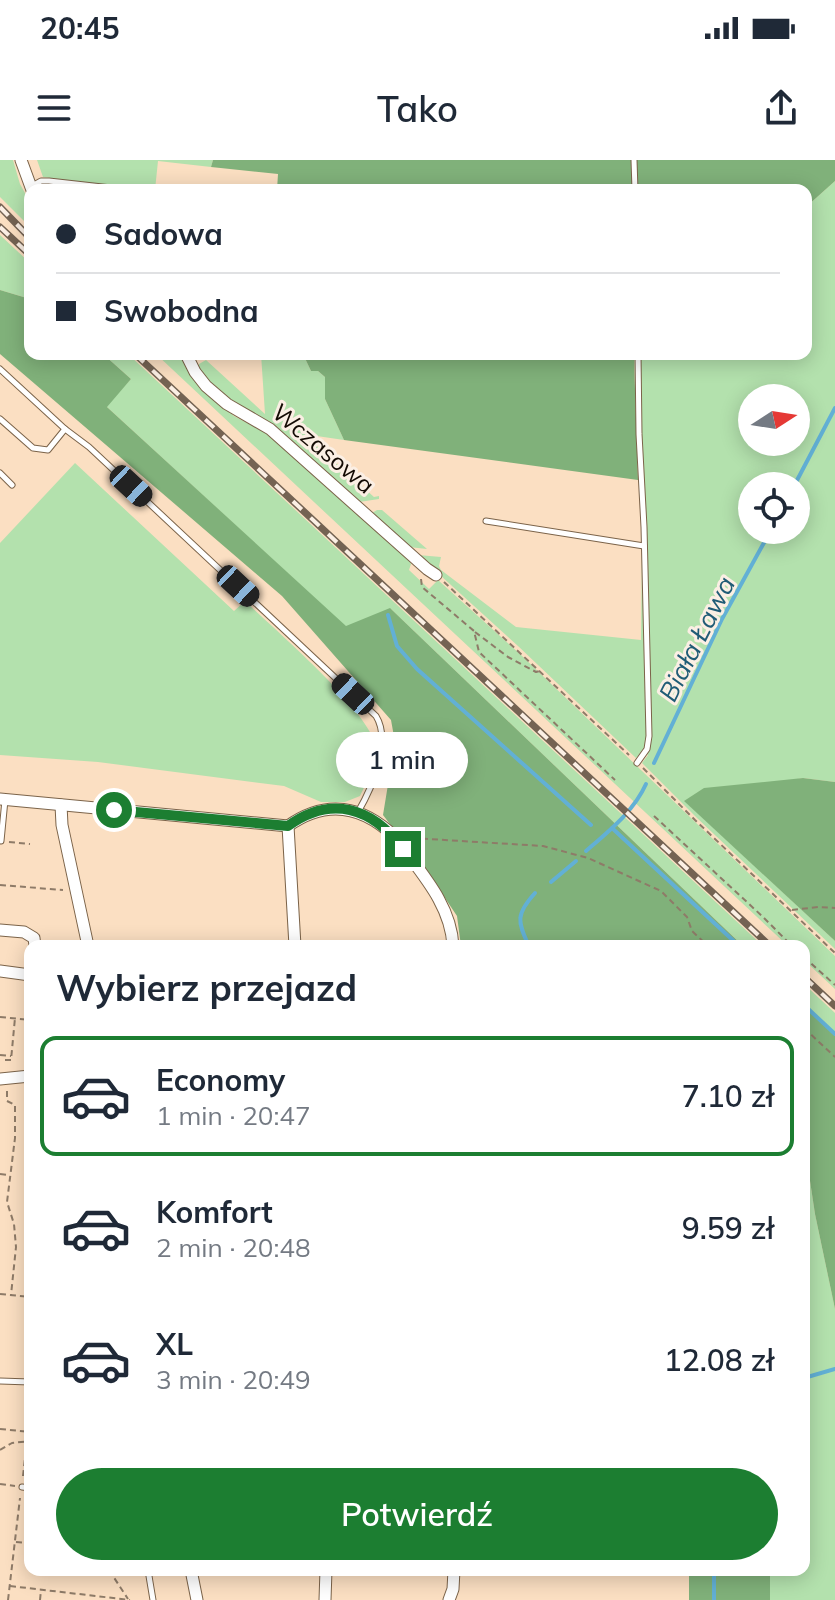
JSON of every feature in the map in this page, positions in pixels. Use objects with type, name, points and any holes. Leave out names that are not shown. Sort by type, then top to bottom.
[{"type":"street","points":[[21,160],[30,184]]},
{"type":"street","name":"Wczasowa","points":[[189,360],[214,394],[270,429],[436,575]]},
{"type":"street","points":[[3,799],[288,826],[305,814],[321,810],[358,812],[395,837],[440,900],[452,940]]},
{"type":"street","points":[[61,805],[62,825],[87,940]]},
{"type":"street","points":[[288,826],[295,940]]},
{"type":"street","points":[[0,930],[29,934],[34,940]]},
{"type":"street","points":[[0,971],[24,974]]},
{"type":"street","points":[[3,1078],[24,1076]]},
{"type":"street","points":[[192,1576],[197,1600]]},
{"type":"street","points":[[325,1600],[326,1576]]},
{"type":"street","points":[[449,1600],[454,1576]]},
{"type":"lane","points":[[634,160],[635,184]]},
{"type":"lane","points":[[37,184],[41,181],[76,184]]},
{"type":"lane","points":[[637,763],[647,749],[649,736],[638,360]]},
{"type":"lane","points":[[0,369],[89,447],[376,716],[383,730],[380,755],[368,795],[358,812]]},
{"type":"lane","points":[[0,419],[33,448],[42,450],[48,450],[65,429]]},
{"type":"lane","points":[[0,473],[12,485]]},
{"type":"lane","points":[[486,521],[644,546]]},
{"type":"lane","points":[[1,841],[3,799]]},
{"type":"lane","points":[[0,1381],[24,1382]]},
{"type":"lane","points":[[149,1576],[153,1600]]},
{"type":"path","points":[[419,562],[422,587],[508,657],[536,672],[541,671]]},
{"type":"path","points":[[474,631],[479,652],[615,780]]},
{"type":"path","points":[[654,816],[786,940]]},
{"type":"path","points":[[395,837],[543,846],[588,858],[661,891],[687,917],[692,931],[702,940]]},
{"type":"path","points":[[1,841],[30,844]]},
{"type":"path","points":[[0,885],[76,891]]},
{"type":"path","points":[[791,910],[835,908]]},
{"type":"path","points":[[810,962],[835,985]]},
{"type":"path","points":[[0,1017],[24,1019]]},
{"type":"path","points":[[5,1060],[11,1060],[15,1018]]},
{"type":"path","points":[[810,1034],[835,1057]]},
{"type":"path","points":[[0,1055],[11,1056]]},
{"type":"path","points":[[3,1078],[7,1101],[15,1105],[15,1138],[7,1202],[14,1224],[16,1247],[11,1295]]},
{"type":"path","points":[[0,1174],[10,1175]]},
{"type":"path","points":[[0,1294],[24,1296]]},
{"type":"path","points":[[0,1429],[24,1431]]},
{"type":"path","points":[[0,1450],[12,1443],[24,1441]]},
{"type":"path","points":[[0,1484],[22,1487],[8,1599],[0,1596]]},
{"type":"path","points":[[15,1542],[24,1543]]},
{"type":"path","points":[[113,1576],[129,1600]]},
{"type":"path","points":[[10,1586],[129,1600]]},
{"type":"path","points":[[40,1600],[41,1590]]},
{"type":"green space","points":[[0,160],[13,160],[24,191],[24,221],[0,197]]},
{"type":"green space","points":[[37,160],[213,160],[211,167],[158,161],[156,184],[57,184],[58,179],[43,177]]},
{"type":"green space","points":[[213,160],[835,160],[835,181],[812,202],[812,184],[277,184],[278,174],[211,167]]},
{"type":"green space","points":[[835,181],[835,782],[803,778],[685,801],[835,941],[835,949],[642,763],[648,755],[643,750],[636,758],[418,555],[441,557],[441,570],[516,627],[641,640],[642,549],[634,360],[812,360],[812,202]]},
{"type":"green space","points":[[0,235],[24,257],[24,297],[0,290]]},
{"type":"green space","points":[[0,290],[24,297],[24,360],[110,360],[131,379],[107,407],[346,626],[390,608],[737,940],[460,940],[457,916],[383,815],[395,742],[391,720],[282,596],[0,354]]},
{"type":"green space","points":[[110,360],[134,360],[757,940],[737,940],[391,609],[346,627],[106,406],[131,379]]},
{"type":"green space","points":[[162,360],[187,360],[221,405],[234,416],[266,433],[409,560],[409,570],[429,589],[438,580],[520,654],[835,956],[835,989],[810,966],[810,940],[782,940]]},
{"type":"green space","points":[[206,360],[265,414],[261,360],[306,360],[311,371],[318,371],[325,377],[325,399],[344,440],[310,435],[310,440],[379,499],[359,502],[222,396],[199,370],[199,364]]},
{"type":"green space","points":[[306,360],[634,360],[638,480],[344,440],[325,399],[325,377],[318,371],[311,371]]},
{"type":"green space","points":[[75,463],[234,611],[245,601],[298,650],[359,715],[376,749],[373,766],[360,796],[345,802],[321,802],[284,786],[98,762],[0,755],[0,543]]},
{"type":"green space","points":[[382,510],[427,549],[409,547],[372,513]]},
{"type":"green space","points":[[803,778],[835,782],[835,941],[684,801],[704,788]]},
{"type":"green space","points":[[810,990],[835,1013],[835,1034],[810,1010]]},
{"type":"green space","points":[[810,1010],[835,1034],[835,1309],[810,1181]]},
{"type":"green space","points":[[810,1181],[835,1309],[835,1600],[770,1600],[770,1576],[810,1576]]},
{"type":"green space","points":[[689,1576],[770,1576],[770,1600],[689,1600]]},
{"type":"waterway","name":"Biała Ława","points":[[801,472],[835,408]]},
{"type":"waterway","name":"Biała Ława","points":[[654,763],[722,619],[763,544]]},
{"type":"waterway","points":[[388,615],[397,646],[417,669],[591,825]]},
{"type":"waterway","name":"Biała Ława","points":[[586,851],[628,812],[646,784]]},
{"type":"waterway","points":[[612,828],[733,940]]},
{"type":"waterway","name":"Biała Ława","points":[[551,882],[576,861]]},
{"type":"waterway","name":"Biała Ława","points":[[526,940],[520,918],[535,893]]},
{"type":"waterway","points":[[810,1011],[835,1034]]},
{"type":"waterway","points":[[810,1376],[835,1369]]},
{"type":"waterway","name":"Biała Ława","points":[[714,1576],[714,1600]]},
{"type":"railway","points":[[0,207],[24,232]]},
{"type":"railway","points":[[0,227],[24,249]]},
{"type":"railway","points":[[141,360],[764,940]]},
{"type":"railway","points":[[810,983],[835,1006]]},
{"type":"route","points":[[114,810],[288,826],[305,814],[316,811],[352,809],[387,830],[403,849]]}]
